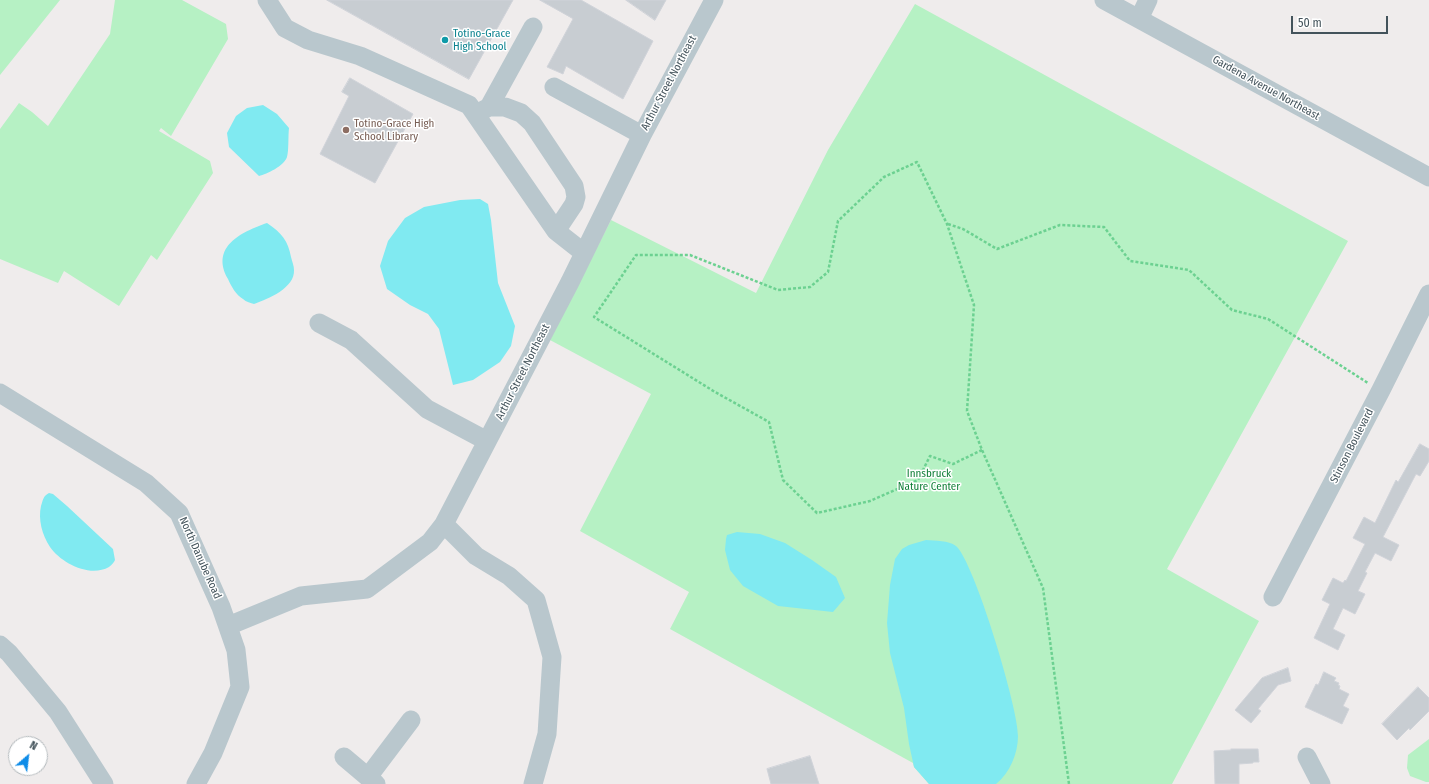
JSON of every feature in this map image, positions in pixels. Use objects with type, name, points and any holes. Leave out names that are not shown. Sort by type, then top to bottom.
[{"type":"street","points":[[267,0],[285,28],[308,40],[360,56],[482,111],[556,231],[584,253]]},
{"type":"street","name":"Arthur Street Northeast","points":[[228,626],[301,596],[367,589],[430,542],[444,524],[584,253],[642,135],[714,0]]},
{"type":"street","name":"Gardena Avenue Northeast","points":[[1104,0],[1429,177]]},
{"type":"street","points":[[1139,19],[1148,0]]},
{"type":"street","points":[[482,111],[533,27]]},
{"type":"street","points":[[554,87],[642,135]]},
{"type":"street","points":[[482,111],[505,107],[521,112],[532,123],[574,186],[576,197],[574,204],[556,231]]},
{"type":"street","name":"Stinson Boulevard","points":[[1273,597],[1381,390],[1429,294]]},
{"type":"street","points":[[319,323],[351,340],[427,409],[487,442]]},
{"type":"street","name":"North Danube Road","points":[[0,393],[146,483],[179,513],[228,626],[236,650],[240,687],[213,753],[196,784]]},
{"type":"street","points":[[444,524],[476,556],[509,576],[536,600],[552,657],[546,734],[533,784]]},
{"type":"street","points":[[0,644],[10,653],[58,712],[104,784]]},
{"type":"street","points":[[344,757],[372,780],[411,720]]},
{"type":"street","points":[[1307,757],[1321,784]]},
{"type":"path","points":[[982,450],[953,464],[930,456],[918,480],[870,501],[817,513],[782,480],[769,422],[715,392],[594,317],[636,255],[690,255],[778,290],[810,287],[828,272],[838,221],[884,177],[918,162],[947,224],[974,305],[967,411],[982,450],[1042,588],[1069,784]]},
{"type":"path","points":[[947,224],[963,229],[998,249],[1060,225],[1104,227],[1130,261],[1189,270],[1232,310],[1268,319],[1381,390]]},
{"type":"green space","points":[[0,0],[60,0],[0,75]]},
{"type":"green space","points":[[115,0],[182,0],[226,24],[228,39],[171,136],[161,128],[159,131],[210,161],[213,173],[157,260],[151,255],[119,306],[64,271],[58,283],[0,259],[0,129],[19,103],[48,126],[110,34]]},
{"type":"green space","name":"Innsbruck Nature Center","points":[[915,4],[1348,241],[1167,569],[1259,621],[1172,784],[929,784],[914,767],[913,763],[670,629],[689,592],[580,531],[651,394],[550,340],[611,220],[756,293],[828,150]]},
{"type":"green space","points":[[1429,739],[1429,782],[1426,782],[1410,776],[1407,768],[1408,755]]},
{"type":"water","points":[[263,105],[277,114],[289,128],[288,147],[287,157],[279,166],[259,176],[229,147],[227,133],[236,116],[247,108]]},
{"type":"water","points":[[480,199],[488,204],[498,283],[515,326],[511,346],[500,362],[473,380],[453,385],[439,329],[428,314],[410,305],[387,289],[380,266],[388,241],[405,218],[424,207],[460,200]]},
{"type":"water","points":[[267,223],[277,230],[284,238],[290,251],[294,270],[290,282],[280,292],[254,304],[244,300],[234,290],[223,268],[223,258],[231,242],[238,236]]},
{"type":"water","points":[[49,493],[53,494],[67,506],[113,549],[115,560],[113,564],[101,570],[85,570],[68,563],[55,553],[45,537],[40,522],[41,506],[44,497]]},
{"type":"water","points":[[737,532],[760,534],[785,543],[836,577],[845,598],[833,612],[778,606],[743,586],[730,570],[725,550],[727,535]]},
{"type":"water","points":[[926,540],[942,541],[953,544],[964,557],[984,606],[1004,668],[1016,721],[1018,742],[1015,756],[1009,768],[996,784],[929,784],[914,767],[904,708],[890,653],[887,623],[890,585],[895,559],[902,549],[909,545]]},
{"type":"building","name":"Totino-Grace High School","points":[[327,0],[513,0],[469,79]]},
{"type":"building","points":[[540,0],[581,0],[653,41],[623,99],[566,66],[563,74],[547,67],[573,19]]},
{"type":"building","points":[[626,0],[666,0],[655,20]]},
{"type":"building","name":"Totino-Grace High School Library","points":[[350,78],[413,114],[375,183],[320,154],[349,96],[342,92]]},
{"type":"building","points":[[1420,444],[1429,449],[1429,461],[1420,476],[1416,474],[1383,537],[1399,545],[1391,561],[1375,553],[1365,572],[1367,573],[1358,591],[1365,594],[1355,614],[1343,608],[1333,629],[1345,635],[1338,650],[1314,638],[1330,604],[1322,600],[1333,578],[1343,583],[1345,580],[1346,581],[1365,544],[1353,538],[1364,517],[1375,523],[1396,480],[1398,482]]},
{"type":"building","points":[[1288,668],[1291,681],[1278,685],[1258,709],[1261,711],[1251,723],[1235,710],[1262,678]]},
{"type":"building","points":[[1324,672],[1336,678],[1334,681],[1339,683],[1339,689],[1349,694],[1343,706],[1349,709],[1342,724],[1305,707],[1316,684],[1318,685]]},
{"type":"building","points":[[1418,687],[1429,698],[1429,711],[1410,730],[1409,728],[1397,740],[1382,724]]},
{"type":"building","points":[[1231,749],[1258,749],[1259,762],[1239,764],[1239,784],[1215,784],[1214,751]]},
{"type":"building","points":[[810,756],[819,784],[771,784],[767,769]]},
{"type":"place","name":"Totino-Grace High School","points":[[445,40]]},
{"type":"place","name":"Totino-Grace High School Library","points":[[346,130]]}]
